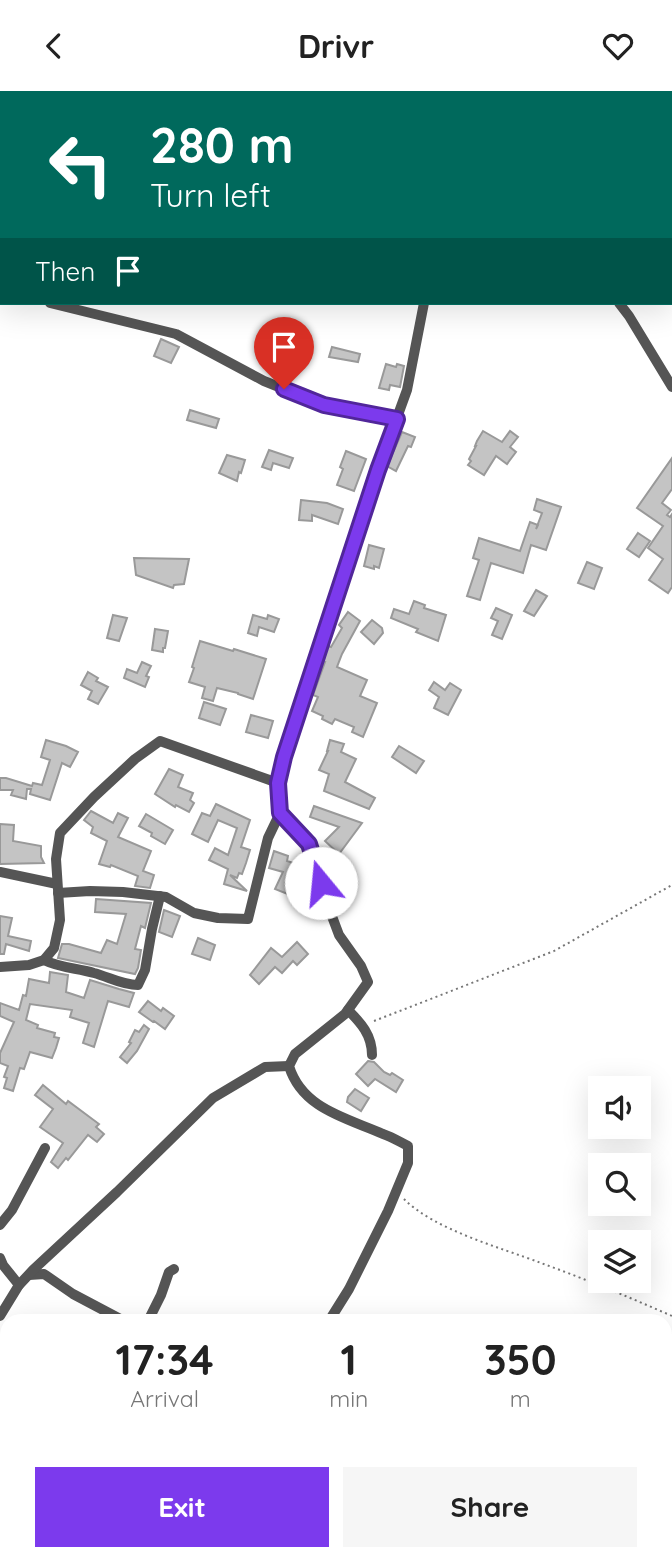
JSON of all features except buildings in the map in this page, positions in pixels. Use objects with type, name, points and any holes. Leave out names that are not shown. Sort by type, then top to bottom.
[{"type":"street","points":[[58,305],[176,334],[264,381],[324,405],[397,419]]},
{"type":"street","points":[[0,871],[58,888],[166,897],[194,913],[218,918],[248,919],[268,838],[280,813],[278,783],[289,744],[378,470],[408,390],[424,305]]},
{"type":"street","points":[[621,305],[672,387]]},
{"type":"street","points":[[0,967],[29,965],[44,960],[54,947],[60,920],[56,859],[60,833],[93,797],[135,759],[160,741],[278,783]]},
{"type":"street","points":[[280,813],[309,844],[339,935],[361,966],[368,982],[345,1014],[295,1054],[289,1066],[292,1075],[307,1097],[331,1113],[408,1146],[408,1163],[388,1211],[333,1314]]},
{"type":"street","points":[[44,960],[128,985],[138,985],[145,970],[160,896]]},
{"type":"street","points":[[348,1010],[364,1026],[372,1045],[372,1055]]},
{"type":"street","points":[[1,1314],[19,1285],[213,1098],[265,1067],[289,1066]]},
{"type":"street","points":[[0,1225],[12,1210],[45,1148]]},
{"type":"street","points":[[0,1258],[19,1285]]},
{"type":"street","points":[[152,1314],[169,1272],[174,1269]]},
{"type":"street","points":[[29,1275],[44,1274],[73,1294],[111,1314]]},
{"type":"path","points":[[364,1026],[554,951],[672,885]]},
{"type":"path","points":[[396,1191],[412,1207],[444,1226],[557,1268],[667,1314]]},
{"type":"route","points":[[284,389],[324,405],[397,419],[284,757],[278,783],[280,813],[309,844],[321,883]]}]
